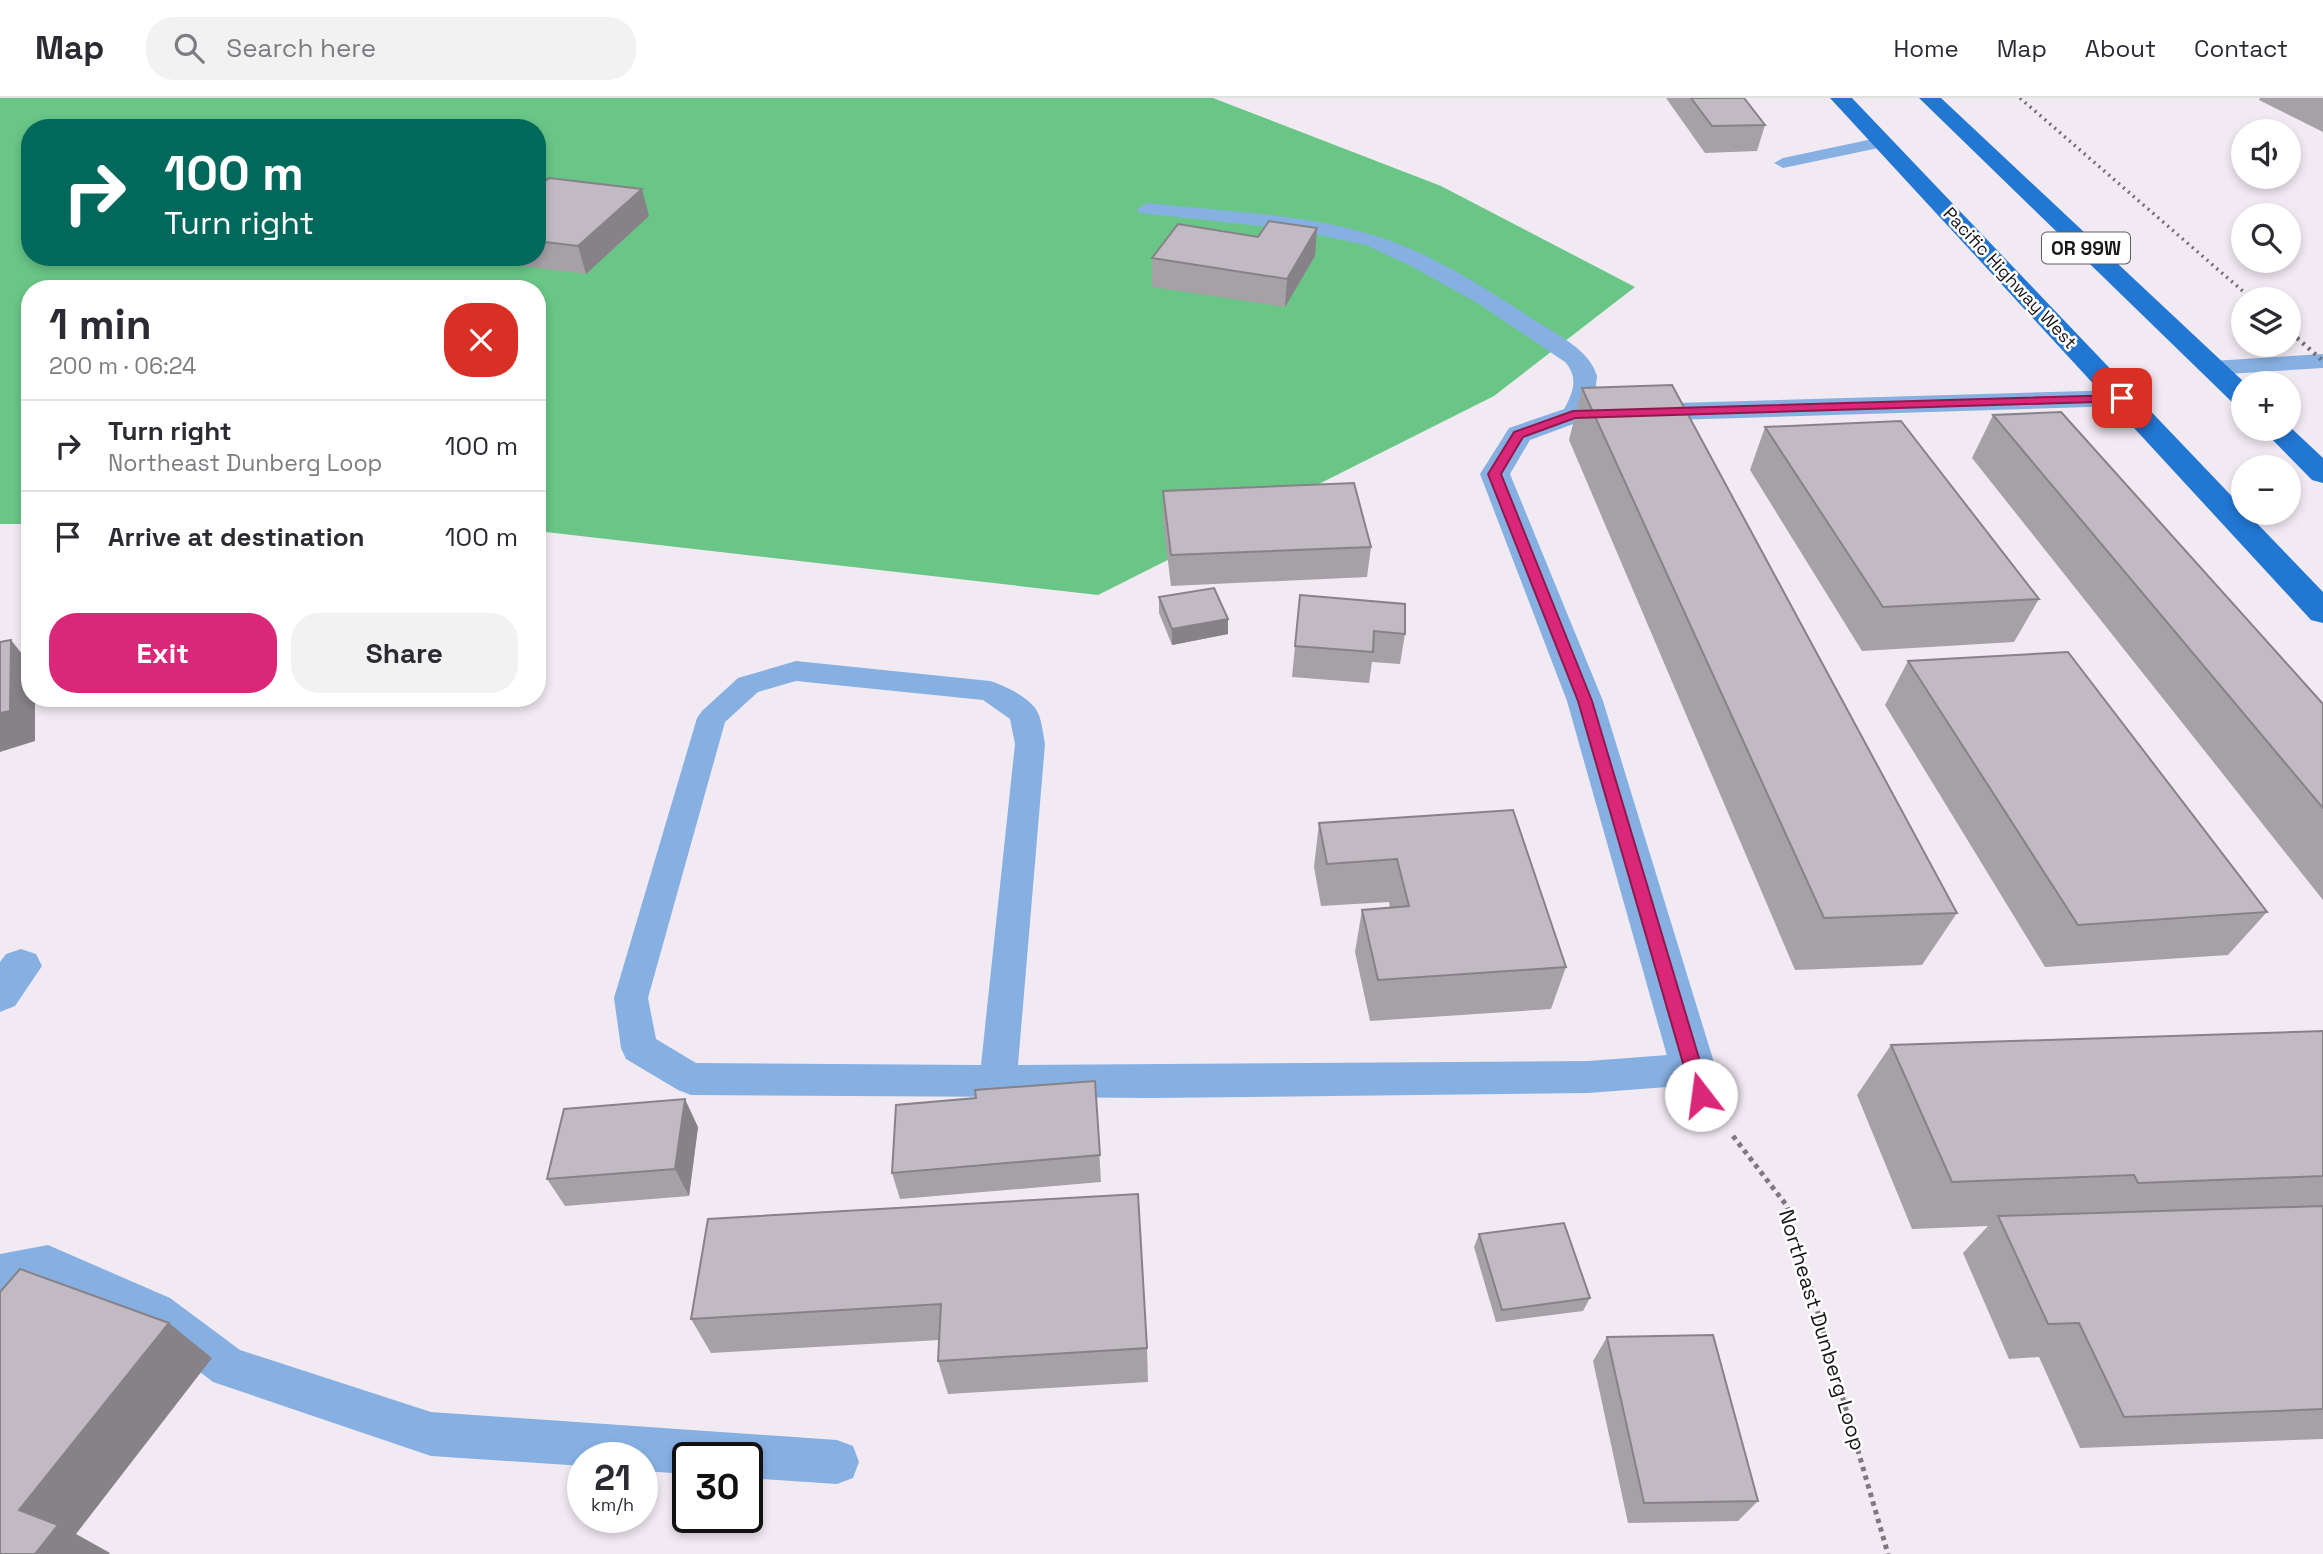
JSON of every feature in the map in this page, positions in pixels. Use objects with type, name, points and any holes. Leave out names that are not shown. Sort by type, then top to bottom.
[{"type":"main road","name":"Pacific Highway West","points":[[1840,98],[2323,612]]},
{"type":"main road","name":"OR 99W","points":[[1929,98],[2231,386]]},
{"type":"main road","points":[[2289,441],[2323,474]]},
{"type":"street","points":[[1697,1082],[1585,701],[1495,474],[1519,435],[1573,415],[2122,398]]},
{"type":"lane","points":[[1783,163],[1882,142]]},
{"type":"lane","points":[[1147,209],[1296,225],[1374,241],[1444,274],[1530,326],[1578,360],[1585,372],[1585,389],[1573,415]]},
{"type":"lane","points":[[2212,368],[2323,361]]},
{"type":"lane","points":[[998,1082],[1030,744],[1024,713],[990,691],[810,672],[796,671],[748,685],[712,719],[631,998],[639,1048],[691,1079],[998,1082],[1153,1083],[1588,1077],[1697,1082]]},
{"type":"lane","points":[[0,1273],[48,1264],[155,1312],[228,1367],[431,1434],[836,1462]]},
{"type":"path","name":"Northeast Dunberg Loop","points":[[1697,1082],[1787,1206],[1888,1554]]},
{"type":"green space","points":[[0,98],[1213,98],[1441,186],[1635,287],[1494,396],[1098,595],[546,532],[546,280],[21,280],[21,524],[0,524]]},
{"type":"building","points":[[1691,98],[1744,98],[1765,125],[1712,126]]},
{"type":"building","points":[[549,178],[642,189],[578,246],[546,242],[546,180]]},
{"type":"building","points":[[1269,221],[1317,228],[1287,279],[1152,258],[1178,224],[1258,237]]},
{"type":"building","points":[[1672,385],[1957,913],[1824,918],[1582,388]]},
{"type":"building","points":[[2061,412],[2323,704],[2323,808],[1993,415]]},
{"type":"building","points":[[1901,421],[2039,599],[1883,607],[1765,427]]},
{"type":"building","points":[[1354,483],[1371,547],[1171,555],[1163,491]]},
{"type":"building","points":[[1214,588],[1228,619],[1172,629],[1159,597]]},
{"type":"building","points":[[1300,595],[1405,604],[1405,634],[1374,631],[1373,652],[1295,646]]},
{"type":"building","points":[[11,640],[10,711],[0,713],[0,642]]},
{"type":"building","points":[[2068,652],[2267,912],[2078,925],[1908,661]]},
{"type":"building","points":[[1513,810],[1566,967],[1378,980],[1362,910],[1409,906],[1397,859],[1327,864],[1319,823]]},
{"type":"building","points":[[2323,1031],[2323,1176],[2138,1183],[2134,1175],[1952,1182],[1891,1045]]},
{"type":"building","points":[[1095,1081],[1100,1155],[892,1173],[896,1105],[976,1098],[975,1090]]},
{"type":"building","points":[[685,1099],[675,1169],[547,1179],[564,1109]]},
{"type":"building","points":[[1138,1194],[1147,1348],[938,1361],[941,1304],[691,1319],[708,1219]]},
{"type":"building","points":[[2323,1206],[2323,1409],[2124,1417],[2079,1323],[2048,1324],[1998,1216]]},
{"type":"building","points":[[1564,1223],[1590,1298],[1502,1310],[1479,1234]]},
{"type":"building","points":[[20,1269],[169,1323],[19,1510],[58,1525],[35,1554],[0,1554],[0,1292]]},
{"type":"building","points":[[1713,1335],[1758,1501],[1644,1503],[1607,1337]]},
{"type":"railway","points":[[2020,98],[2238,287]]},
{"type":"railway","points":[[2301,342],[2323,361]]},
{"type":"route","points":[[1701,1095],[1585,701],[1518,539],[1495,474],[1519,435],[1573,415],[2122,398]]}]
